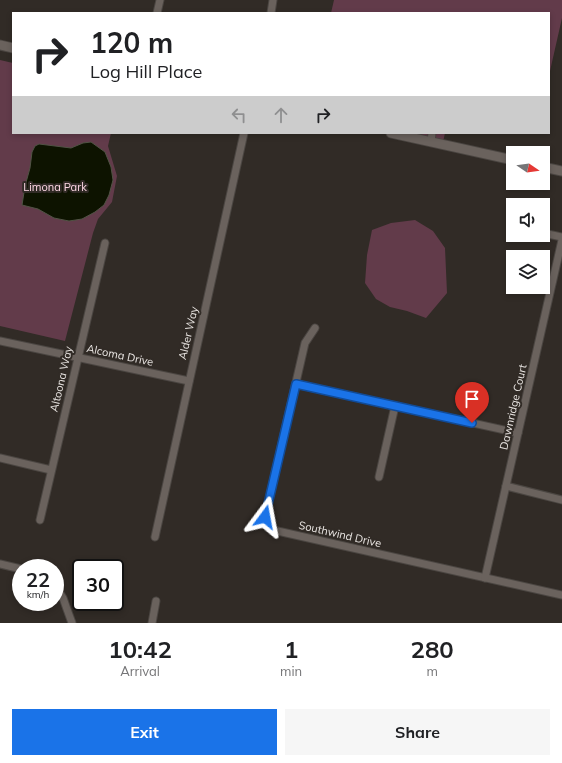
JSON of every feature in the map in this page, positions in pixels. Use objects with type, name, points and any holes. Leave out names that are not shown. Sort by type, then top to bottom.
[{"type":"street","points":[[157,12],[160,0]]},
{"type":"street","points":[[270,12],[273,0]]},
{"type":"street","points":[[0,45],[12,48]]},
{"type":"street","name":"Alder Way","points":[[155,537],[244,134]]},
{"type":"street","points":[[401,134],[431,137],[506,158]]},
{"type":"street","points":[[550,168],[562,171]]},
{"type":"street","points":[[550,234],[562,237]]},
{"type":"street","name":"Dawnridge Court","points":[[486,578],[562,240]]},
{"type":"street","name":"Altoona Way","points":[[40,520],[105,243]]},
{"type":"street","name":"Southwind Drive","points":[[315,328],[305,343],[265,517],[273,530],[562,595]]},
{"type":"street","name":"Alcoma Drive","points":[[0,341],[189,381]]},
{"type":"street","points":[[296,384],[518,433]]},
{"type":"street","points":[[379,477],[395,406]]},
{"type":"street","points":[[0,458],[51,470]]},
{"type":"street","points":[[506,486],[562,500]]},
{"type":"street","points":[[0,564],[12,567]]},
{"type":"street","points":[[64,601],[72,623]]},
{"type":"street","points":[[152,623],[156,601]]},
{"type":"green space","points":[[334,0],[562,0],[562,18],[550,71],[550,12],[331,12]]},
{"type":"green space","name":"Limona Park","points":[[0,60],[12,63],[12,134],[111,134],[108,146],[117,176],[112,202],[98,219],[93,233],[65,341],[0,326]]},
{"type":"green space","points":[[409,134],[445,134],[443,142]]},
{"type":"green space","points":[[415,220],[433,231],[445,248],[447,293],[426,318],[390,307],[376,299],[365,283],[367,255],[372,230],[391,223]]},
{"type":"shaded area","points":[[91,142],[105,152],[111,167],[113,180],[109,195],[104,205],[82,219],[69,221],[54,218],[38,209],[22,205],[32,152],[35,146],[39,144],[71,148],[83,143]]},
{"type":"route","points":[[265,517],[296,384],[472,423]]}]
